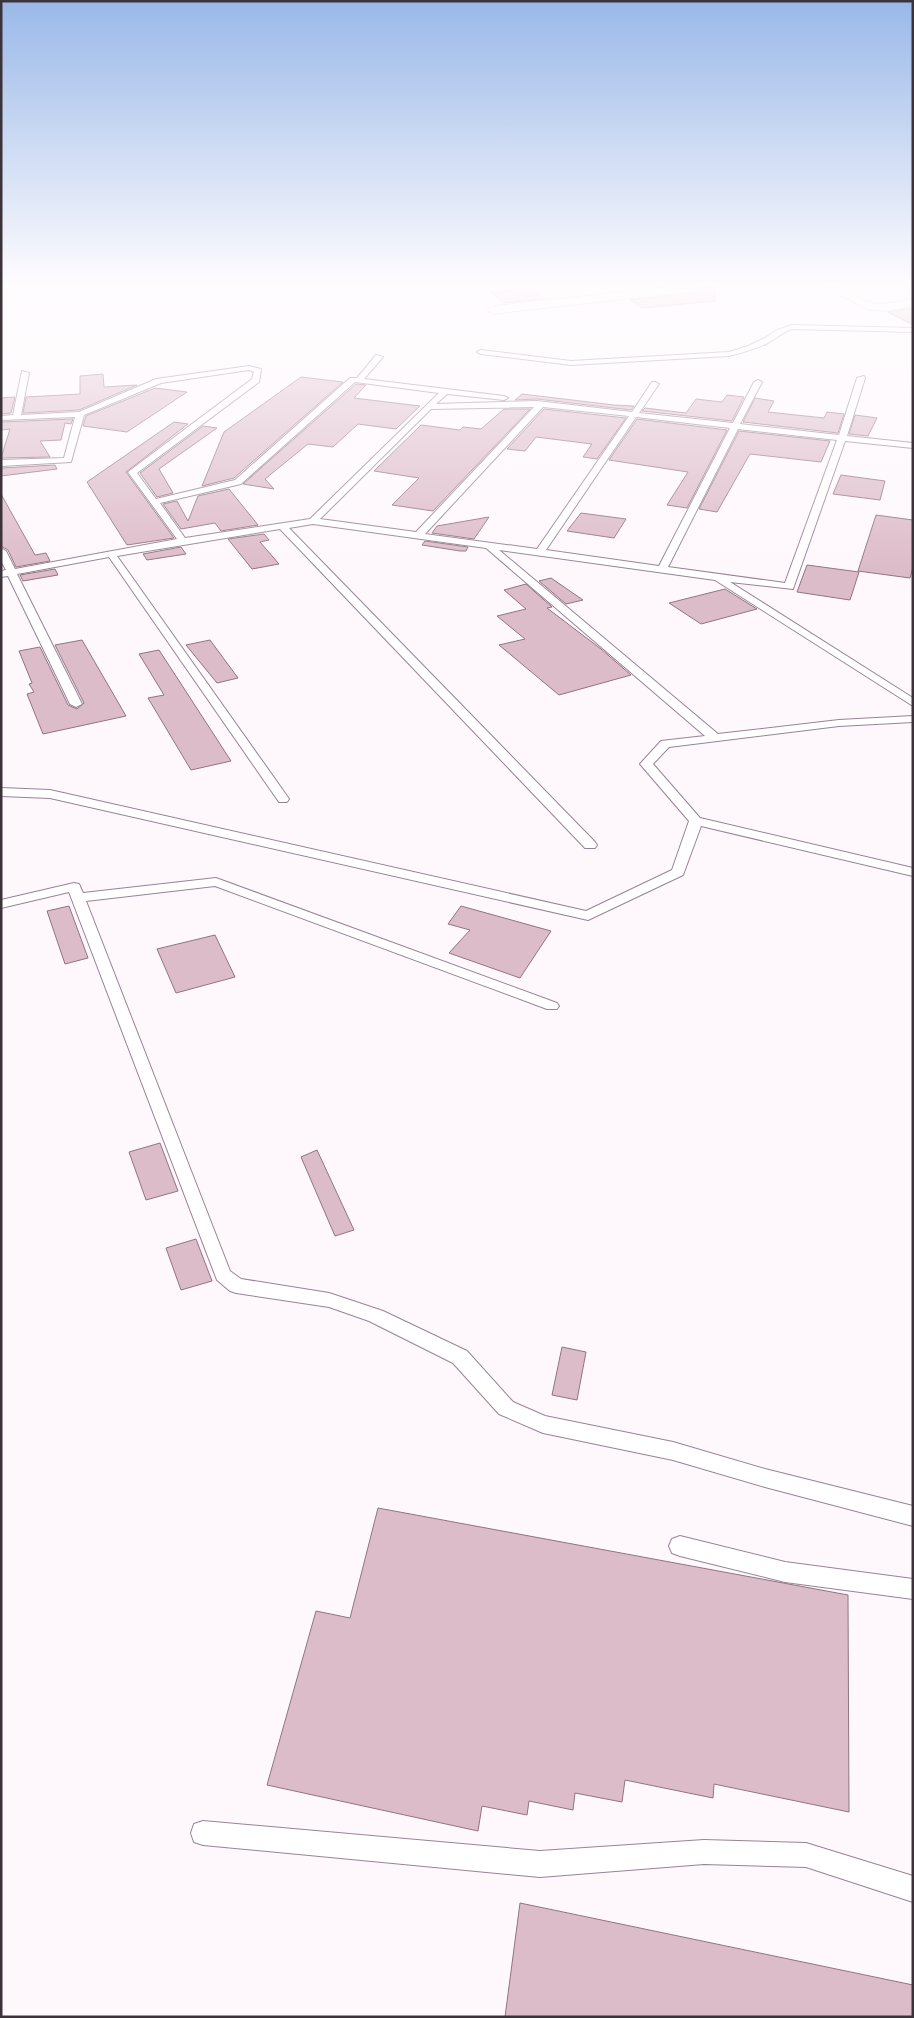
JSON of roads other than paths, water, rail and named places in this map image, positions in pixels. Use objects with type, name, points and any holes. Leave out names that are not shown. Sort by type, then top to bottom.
[{"type":"lane","points":[[17,417],[24,381]]},
{"type":"lane","points":[[1,418],[80,414],[158,381]]},
{"type":"lane","points":[[183,541],[132,472],[254,381]]},
{"type":"lane","points":[[154,502],[238,482],[353,381]]},
{"type":"lane","points":[[368,381],[541,404],[913,446]]},
{"type":"lane","points":[[6,573],[183,541],[313,521],[789,587],[842,438],[860,381]]},
{"type":"lane","points":[[662,569],[758,382]]},
{"type":"lane","points":[[540,552],[655,384]]},
{"type":"lane","points":[[313,521],[445,391]]},
{"type":"lane","points":[[429,407],[541,404]]},
{"type":"lane","points":[[419,535],[541,404]]},
{"type":"lane","points":[[1,463],[68,460],[80,414]]},
{"type":"lane","points":[[282,526],[590,845]]},
{"type":"lane","points":[[488,545],[715,738]]},
{"type":"lane","points":[[1,551],[6,573],[76,704]]},
{"type":"lane","points":[[111,554],[283,799]]},
{"type":"lane","points":[[714,576],[913,703]]},
{"type":"lane","points":[[913,719],[839,723],[665,744],[646,764],[696,821],[913,872]]},
{"type":"lane","points":[[1,792],[50,794],[588,916],[678,872],[696,821]]},
{"type":"lane","points":[[78,898],[216,882],[552,1006]]},
{"type":"lane","points":[[1,904],[74,887],[223,1275],[236,1286],[329,1300],[376,1316],[460,1357],[506,1408],[543,1424],[673,1451],[765,1478],[913,1516]]},
{"type":"lane","points":[[680,1546],[785,1572],[913,1589]]},
{"type":"lane","points":[[203,1834],[540,1864],[704,1852],[806,1855],[913,1889]]}]
